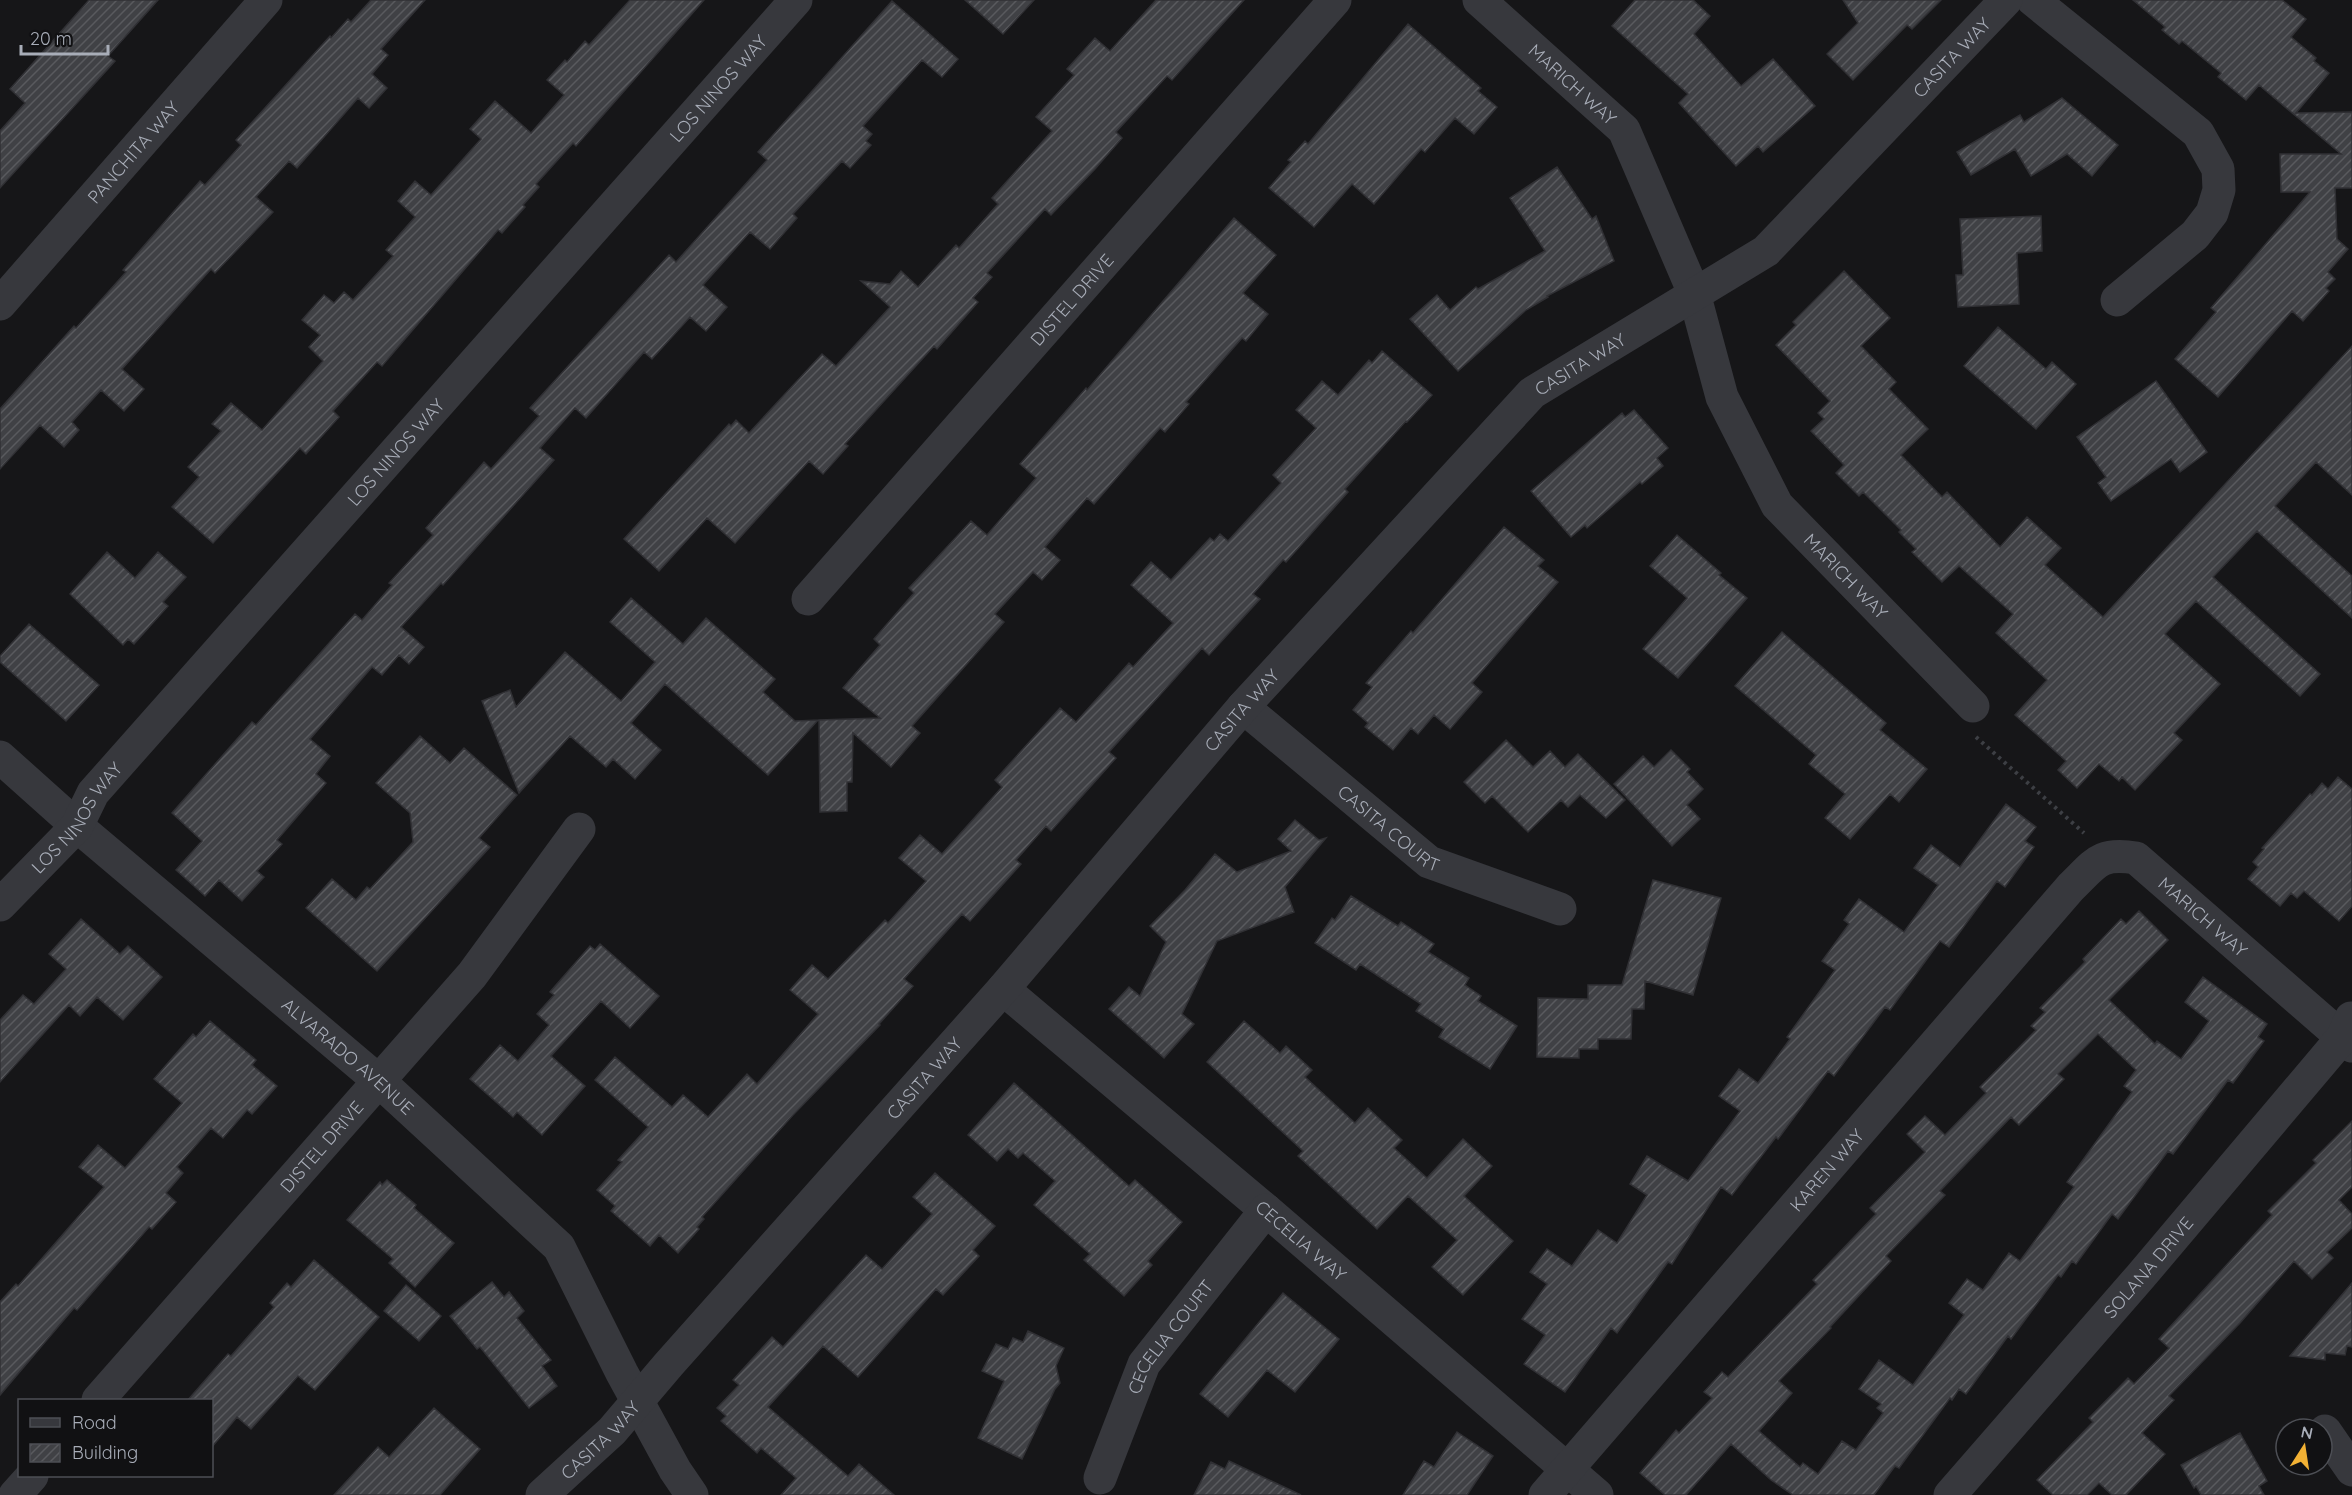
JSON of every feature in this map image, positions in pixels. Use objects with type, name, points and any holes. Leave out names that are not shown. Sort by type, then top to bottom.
[{"type":"street","name":"PANCHITA WAY","points":[[0,304],[266,0]]},
{"type":"street","name":"LOS NINOS WAY","points":[[0,905],[77,826],[93,793],[796,0]]},
{"type":"street","name":"DISTEL DRIVE","points":[[808,599],[1335,0]]},
{"type":"street","name":"MARICH WAY","points":[[1479,0],[1624,130],[1694,293],[1722,398],[1777,506],[1973,706]]},
{"type":"street","name":"CASITA WAY","points":[[542,1495],[612,1431],[638,1403],[669,1364],[1003,989],[1243,707],[1532,393],[1766,251],[2006,0]]},
{"type":"street","points":[[2033,0],[2198,133],[2218,169],[2219,190],[2212,213],[2195,236],[2117,300]]},
{"type":"street","name":"CASITA COURT","points":[[1243,707],[1429,862],[1560,909]]},
{"type":"street","name":"ALVARADO AVENUE","points":[[0,757],[77,826],[379,1081],[559,1247],[638,1403],[675,1470],[692,1495]]},
{"type":"street","name":"DISTEL DRIVE","points":[[100,1399],[472,975],[579,829]]},
{"type":"street","name":"MARICH WAY","points":[[2116,855],[2136,858],[2349,1034]]},
{"type":"street","name":"KAREN WAY","points":[[1545,1495],[2071,887],[2099,860],[2116,855]]},
{"type":"street","name":"CECELIA WAY","points":[[1003,989],[1266,1210],[1597,1495]]},
{"type":"street","name":"SOLANA DRIVE","points":[[1950,1495],[2349,1034]]},
{"type":"street","name":"CECELIA COURT","points":[[1100,1478],[1144,1364],[1266,1210]]},
{"type":"street","points":[[2334,1444],[2352,1470]]},
{"type":"street","points":[[15,1495],[31,1477]]},
{"type":"path","points":[[1973,706],[1976,737],[2082,832],[2116,855]]},
{"type":"building","points":[[89,0],[158,0],[108,56],[115,61],[0,188],[0,131],[25,103],[10,89]]},
{"type":"building","points":[[371,0],[425,0],[381,49],[388,55],[372,74],[387,88],[369,108],[358,98],[297,168],[289,161],[256,197],[273,212],[215,273],[211,269],[122,369],[144,389],[124,411],[101,390],[72,422],[79,430],[64,447],[40,425],[0,469],[0,409],[126,272],[123,270],[200,181],[205,185],[241,145],[236,140],[330,36],[331,38],[348,19],[351,22]]},
{"type":"building","points":[[630,0],[704,0],[576,146],[573,143],[536,184],[539,187],[523,205],[525,207],[502,233],[498,230],[382,366],[377,362],[333,411],[339,417],[306,454],[300,448],[213,543],[172,507],[199,477],[188,467],[221,431],[212,424],[231,403],[262,430],[323,361],[309,347],[320,335],[302,320],[324,295],[334,303],[344,292],[353,300],[393,256],[386,250],[415,217],[398,201],[415,181],[431,195],[481,139],[470,129],[495,101],[531,133],[564,95],[547,80],[585,41],[589,45]]},
{"type":"building","points":[[965,0],[1034,0],[1003,34]]},
{"type":"building","points":[[1156,0],[1244,0],[1172,80],[1167,76],[1116,132],[1122,138],[1095,169],[1051,215],[1045,209],[987,273],[992,277],[973,298],[978,302],[937,349],[934,346],[845,444],[848,446],[823,474],[809,461],[735,543],[707,518],[659,571],[624,539],[729,424],[731,426],[736,420],[749,433],[822,354],[836,366],[890,307],[861,281],[890,284],[901,271],[918,287],[956,245],[959,248],[998,204],[992,198],[1052,131],[1036,117],[1074,75],[1067,69],[1095,38],[1110,51]]},
{"type":"building","points":[[1635,0],[1693,0],[1710,16],[1694,34],[1741,86],[1773,59],[1815,106],[1763,152],[1758,146],[1736,166],[1679,103],[1688,94],[1612,26]]},
{"type":"building","points":[[1843,0],[1941,0],[1912,29],[1907,25],[1853,80],[1827,54],[1858,23]]},
{"type":"building","points":[[2133,0],[2282,0],[2306,19],[2291,37],[2316,58],[2314,61],[2329,73],[2296,113],[2352,112],[2352,188],[2335,188],[2337,239],[2348,249],[2328,272],[2335,279],[2326,288],[2329,291],[2303,321],[2292,311],[2218,397],[2175,359],[2216,312],[2211,308],[2310,192],[2281,192],[2280,154],[2341,154],[2259,85],[2246,100],[2218,77],[2221,73],[2182,41],[2179,44],[2162,30],[2165,27]]},
{"type":"building","points":[[892,1],[958,59],[942,77],[922,60],[863,126],[872,134],[866,141],[871,145],[850,168],[842,161],[793,214],[797,218],[770,249],[750,232],[703,285],[727,307],[706,331],[690,317],[652,359],[644,352],[586,418],[575,408],[540,448],[554,460],[443,585],[441,583],[401,627],[424,647],[409,664],[399,655],[382,675],[372,667],[310,739],[330,756],[316,774],[326,783],[277,840],[282,844],[257,871],[264,877],[242,901],[219,880],[205,896],[176,870],[202,841],[172,813],[252,722],[256,725],[355,614],[362,620],[392,585],[389,583],[433,535],[426,528],[484,462],[491,469],[539,416],[530,408],[669,255],[676,262],[767,160],[758,152]]},
{"type":"building","points":[[1408,24],[1481,88],[1478,91],[1497,107],[1474,134],[1455,118],[1425,152],[1421,149],[1374,204],[1352,184],[1314,227],[1269,188],[1291,162],[1288,160],[1305,141],[1308,144]]},
{"type":"building","points":[[2062,98],[2118,145],[2092,176],[2067,154],[2031,176],[2015,149],[1971,175],[1957,152],[2020,115],[2024,122]]},
{"type":"building","points":[[1557,167],[1592,219],[1596,216],[1614,261],[1547,296],[1526,310],[1458,371],[1410,319],[1437,295],[1450,310],[1476,287],[1478,289],[1545,251],[1510,198]]},
{"type":"building","points":[[2041,216],[2042,251],[2017,253],[2019,304],[1958,307],[1956,275],[1963,275],[1960,219]]},
{"type":"building","points":[[1234,218],[1276,255],[1243,293],[1268,314],[1246,341],[1242,338],[1186,402],[1189,404],[1165,432],[1160,428],[1094,504],[1087,498],[1045,547],[1060,560],[1042,580],[1033,572],[995,614],[1004,622],[912,726],[920,733],[891,767],[853,733],[852,782],[847,782],[847,811],[820,812],[819,720],[880,718],[843,688],[880,645],[874,639],[914,593],[909,588],[971,521],[987,535],[1036,478],[1020,464],[1086,388],[1087,390]]},
{"type":"building","points":[[1844,271],[1890,318],[1861,346],[1896,382],[1889,389],[1928,429],[1901,455],[1942,497],[1947,492],[2000,547],[2027,517],[2061,548],[2045,565],[2103,617],[2352,346],[2352,495],[2316,462],[2275,506],[2352,576],[2352,618],[2257,531],[2213,577],[2320,674],[2300,696],[2196,601],[2165,634],[2220,684],[2174,733],[2182,740],[2135,790],[2122,777],[2119,781],[2099,764],[2077,788],[2058,770],[2066,761],[2015,715],[2047,680],[1996,633],[2013,614],[1959,566],[1942,582],[1912,552],[1916,549],[1899,532],[1901,530],[1863,492],[1859,496],[1836,473],[1844,465],[1811,431],[1824,419],[1818,413],[1830,401],[1776,345],[1796,325],[1793,322]]},
{"type":"building","points":[[1998,327],[2046,369],[2052,362],[2076,384],[2036,429],[1964,366]]},
{"type":"building","points":[[1382,351],[1432,395],[1345,489],[1348,492],[1286,562],[1283,560],[1253,594],[1260,599],[1209,655],[1202,648],[1109,752],[1116,758],[1051,831],[1046,826],[1016,860],[1021,864],[970,921],[962,914],[904,979],[913,986],[880,1025],[793,1115],[702,1217],[704,1219],[697,1227],[699,1229],[678,1253],[659,1235],[650,1246],[611,1211],[615,1206],[597,1190],[622,1162],[618,1160],[648,1127],[595,1080],[615,1057],[672,1107],[683,1095],[708,1117],[747,1074],[757,1084],[818,1014],[790,990],[812,965],[828,979],[885,920],[888,923],[926,881],[899,858],[920,835],[942,854],[1002,787],[995,780],[1060,708],[1076,722],[1129,663],[1133,667],[1173,623],[1131,585],[1151,562],[1171,580],[1210,538],[1214,541],[1220,534],[1228,541],[1281,483],[1273,475],[1316,428],[1296,410],[1322,381],[1338,395],[1369,360],[1372,363]]},
{"type":"building","points":[[2156,381],[2207,452],[2180,472],[2171,459],[2111,501],[2098,483],[2106,477],[2077,437]]},
{"type":"building","points":[[1634,410],[1668,448],[1657,458],[1663,466],[1642,484],[1640,482],[1587,528],[1585,525],[1571,537],[1531,491],[1622,413],[1625,417]]},
{"type":"building","points":[[1504,527],[1544,560],[1538,566],[1558,582],[1472,683],[1482,692],[1450,729],[1434,715],[1418,734],[1411,728],[1393,750],[1365,727],[1368,723],[1353,710],[1372,687],[1366,683],[1411,631],[1413,633]]},
{"type":"building","points":[[1677,535],[1747,598],[1678,678],[1643,649],[1687,598],[1650,566]]},
{"type":"building","points":[[107,552],[135,578],[158,552],[186,577],[163,602],[168,606],[134,644],[128,639],[123,645],[70,594]]},
{"type":"building","points":[[631,598],[683,644],[706,618],[775,679],[763,692],[795,721],[818,720],[768,775],[665,684],[631,723],[661,750],[635,779],[613,759],[606,767],[570,736],[519,793],[482,701],[510,690],[516,707],[565,652],[621,701],[655,662],[610,622]]},
{"type":"building","points":[[29,624],[99,685],[66,721],[0,662],[0,656]]},
{"type":"building","points":[[1782,632],[1886,723],[1880,730],[1927,769],[1899,802],[1890,794],[1850,839],[1825,818],[1845,794],[1809,764],[1816,755],[1735,686]]},
{"type":"building","points":[[420,736],[450,763],[464,748],[517,795],[479,838],[490,847],[377,971],[306,908],[332,879],[356,900],[367,887],[370,889],[413,842],[410,813],[376,783]]},
{"type":"building","points":[[1506,740],[1533,767],[1550,751],[1565,767],[1578,754],[1625,800],[1606,818],[1580,795],[1568,807],[1561,800],[1528,832],[1492,796],[1485,803],[1464,782]]},
{"type":"building","points":[[1671,750],[1690,769],[1687,772],[1703,789],[1687,805],[1700,819],[1672,846],[1614,784],[1643,756],[1654,767]]},
{"type":"building","points":[[2338,777],[2352,789],[2352,906],[2339,921],[2304,891],[2297,898],[2291,893],[2280,906],[2248,879],[2258,867],[2253,862],[2264,849],[2262,848],[2310,794],[2312,795],[2322,783],[2328,789]]},
{"type":"building","points":[[2006,804],[2036,827],[2025,841],[2034,847],[2005,887],[1997,881],[1949,947],[1940,941],[1890,1010],[1885,1007],[1834,1076],[1828,1071],[1778,1139],[1776,1137],[1732,1195],[1721,1187],[1672,1264],[1668,1262],[1617,1333],[1611,1328],[1565,1392],[1524,1364],[1545,1335],[1522,1319],[1547,1284],[1530,1272],[1547,1249],[1572,1266],[1598,1230],[1617,1243],[1647,1195],[1630,1184],[1647,1156],[1688,1181],[1740,1111],[1719,1096],[1739,1069],[1758,1083],[1790,1039],[1787,1037],[1835,970],[1822,961],[1849,924],[1844,920],[1859,899],[1904,932],[1938,885],[1914,868],[1931,845],[1960,867]]},
{"type":"building","points":[[1295,820],[1319,840],[1326,838],[1285,887],[1294,912],[1217,941],[1182,1014],[1194,1024],[1164,1058],[1109,1009],[1129,987],[1140,996],[1166,942],[1150,926],[1185,890],[1215,854],[1237,872],[1291,851],[1278,839]]},
{"type":"building","points":[[1653,880],[1721,898],[1693,995],[1645,981],[1644,1009],[1632,1009],[1631,1039],[1598,1039],[1598,1049],[1579,1049],[1579,1058],[1537,1057],[1538,998],[1588,999],[1588,985],[1622,985]]},
{"type":"building","points":[[1351,896],[1398,926],[1401,922],[1434,944],[1428,952],[1469,978],[1465,985],[1481,996],[1478,1001],[1517,1026],[1490,1069],[1439,1037],[1444,1029],[1416,1011],[1421,1004],[1360,964],[1356,970],[1315,943],[1332,918],[1335,920]]},
{"type":"building","points":[[2139,911],[2168,940],[2109,1000],[2155,1044],[2157,1041],[2181,1059],[2209,1021],[2185,1002],[2203,977],[2267,1024],[2258,1037],[2264,1041],[2233,1083],[2228,1080],[2173,1154],[2168,1151],[2118,1219],[2112,1214],[2076,1264],[2072,1261],[2061,1277],[2058,1275],[2011,1339],[2008,1336],[1966,1394],[1959,1389],[1952,1400],[1950,1398],[1899,1468],[1895,1466],[1874,1495],[1793,1495],[1771,1480],[1731,1444],[1686,1495],[1665,1495],[1640,1473],[1676,1430],[1679,1433],[1712,1398],[1704,1392],[1722,1372],[1728,1377],[1817,1284],[1813,1280],[1876,1214],[1870,1208],[1925,1152],[1907,1134],[1925,1116],[1945,1135],[1986,1093],[1980,1087],[2036,1030],[2031,1026],[2045,1012],[2040,1008],[2085,962],[2083,959],[2121,919],[2126,924]],"holes":[[[2098,1034],[2136,1070],[2124,1086],[2132,1092],[2067,1182],[2074,1187],[2020,1261],[2009,1253],[1983,1290],[1967,1279],[1949,1303],[1964,1315],[1913,1385],[1879,1360],[1859,1389],[1881,1404],[1877,1408],[1883,1413],[1856,1450],[1842,1441],[1818,1474],[1803,1463],[1800,1467],[1759,1431],[1792,1393],[1779,1381],[1831,1328],[1891,1261],[1886,1256],[1945,1195],[1940,1191],[2011,1117],[2019,1125],[2064,1079],[2058,1074]]]},
{"type":"building","points":[[81,919],[120,954],[128,946],[162,977],[123,1020],[97,997],[80,1016],[69,1005],[0,1082],[0,1020],[23,995],[34,1004],[66,969],[49,954]]},
{"type":"building","points":[[600,944],[659,996],[630,1028],[601,1001],[551,1056],[585,1086],[542,1135],[517,1112],[513,1117],[470,1079],[500,1045],[518,1061],[549,1025],[537,1014],[554,995],[550,992],[590,946],[595,950]]},
{"type":"building","points":[[210,1021],[256,1060],[252,1065],[277,1086],[252,1114],[247,1110],[223,1138],[211,1128],[177,1167],[183,1173],[166,1193],[176,1202],[152,1229],[149,1227],[77,1310],[74,1308],[0,1395],[0,1302],[16,1284],[18,1286],[104,1187],[79,1167],[98,1145],[125,1168],[182,1103],[154,1079],[193,1034],[196,1037]]},
{"type":"building","points":[[1244,1021],[1280,1053],[1286,1046],[1312,1070],[1305,1077],[1355,1123],[1368,1108],[1402,1140],[1394,1148],[1427,1178],[1463,1139],[1492,1166],[1464,1196],[1513,1241],[1463,1295],[1432,1267],[1457,1240],[1408,1196],[1377,1229],[1298,1156],[1303,1151],[1207,1062]]},
{"type":"building","points":[[1014,1083],[1129,1186],[1135,1180],[1182,1222],[1148,1261],[1152,1265],[1124,1296],[1084,1260],[1090,1254],[1034,1205],[1055,1181],[1023,1153],[1018,1158],[1008,1149],[997,1161],[968,1135]]},
{"type":"building","points":[[2352,1121],[2352,1187],[2339,1200],[2352,1214],[2352,1228],[2327,1252],[2333,1258],[2312,1279],[2294,1261],[2240,1323],[2169,1396],[2174,1400],[2142,1433],[2165,1454],[2126,1495],[2112,1495],[2099,1483],[2087,1495],[2053,1495],[2037,1480],[2093,1422],[2089,1418],[2128,1378],[2134,1384],[2169,1348],[2159,1339],[2272,1215],[2268,1211],[2316,1163],[2313,1160]]},
{"type":"building","points":[[935,1173],[995,1226],[973,1250],[979,1256],[943,1295],[936,1289],[858,1377],[823,1346],[768,1407],[848,1476],[859,1464],[894,1495],[781,1495],[796,1478],[761,1448],[757,1453],[721,1421],[726,1416],[717,1408],[739,1385],[733,1380],[772,1337],[783,1347],[866,1255],[882,1269],[932,1214],[913,1197]]},
{"type":"building","points":[[387,1180],[416,1205],[414,1208],[454,1243],[415,1287],[389,1263],[393,1259],[347,1220],[380,1182],[382,1185]]},
{"type":"building","points":[[314,1260],[379,1317],[315,1390],[298,1376],[251,1429],[237,1417],[213,1446],[213,1399],[189,1399],[274,1307],[270,1303],[287,1283],[291,1287]]},
{"type":"building","points":[[492,1282],[504,1297],[509,1292],[524,1311],[517,1318],[551,1360],[542,1366],[557,1386],[529,1408],[480,1347],[477,1349],[450,1316]]},
{"type":"building","points":[[2352,1283],[2352,1347],[2347,1346],[2345,1355],[2325,1353],[2325,1360],[2290,1356]]},
{"type":"building","points":[[406,1285],[441,1316],[419,1341],[384,1311]]},
{"type":"building","points":[[1283,1293],[1339,1339],[1295,1392],[1267,1370],[1228,1417],[1200,1394]]},
{"type":"building","points":[[1028,1331],[1064,1348],[1056,1366],[1060,1383],[1022,1459],[978,1438],[1004,1381],[982,1371],[996,1344],[1008,1349],[1013,1338],[1023,1342]]},
{"type":"building","points":[[434,1408],[480,1449],[440,1495],[334,1495],[378,1447],[389,1457]]},
{"type":"building","points":[[1457,1432],[1493,1456],[1467,1495],[1403,1495],[1424,1461],[1434,1467]]},
{"type":"building","points":[[2240,1433],[2267,1481],[2259,1486],[2264,1495],[2201,1495],[2196,1486],[2194,1488],[2181,1465]]},
{"type":"building","points":[[1229,1461],[1301,1495],[1194,1495],[1211,1462],[1225,1469]]}]
